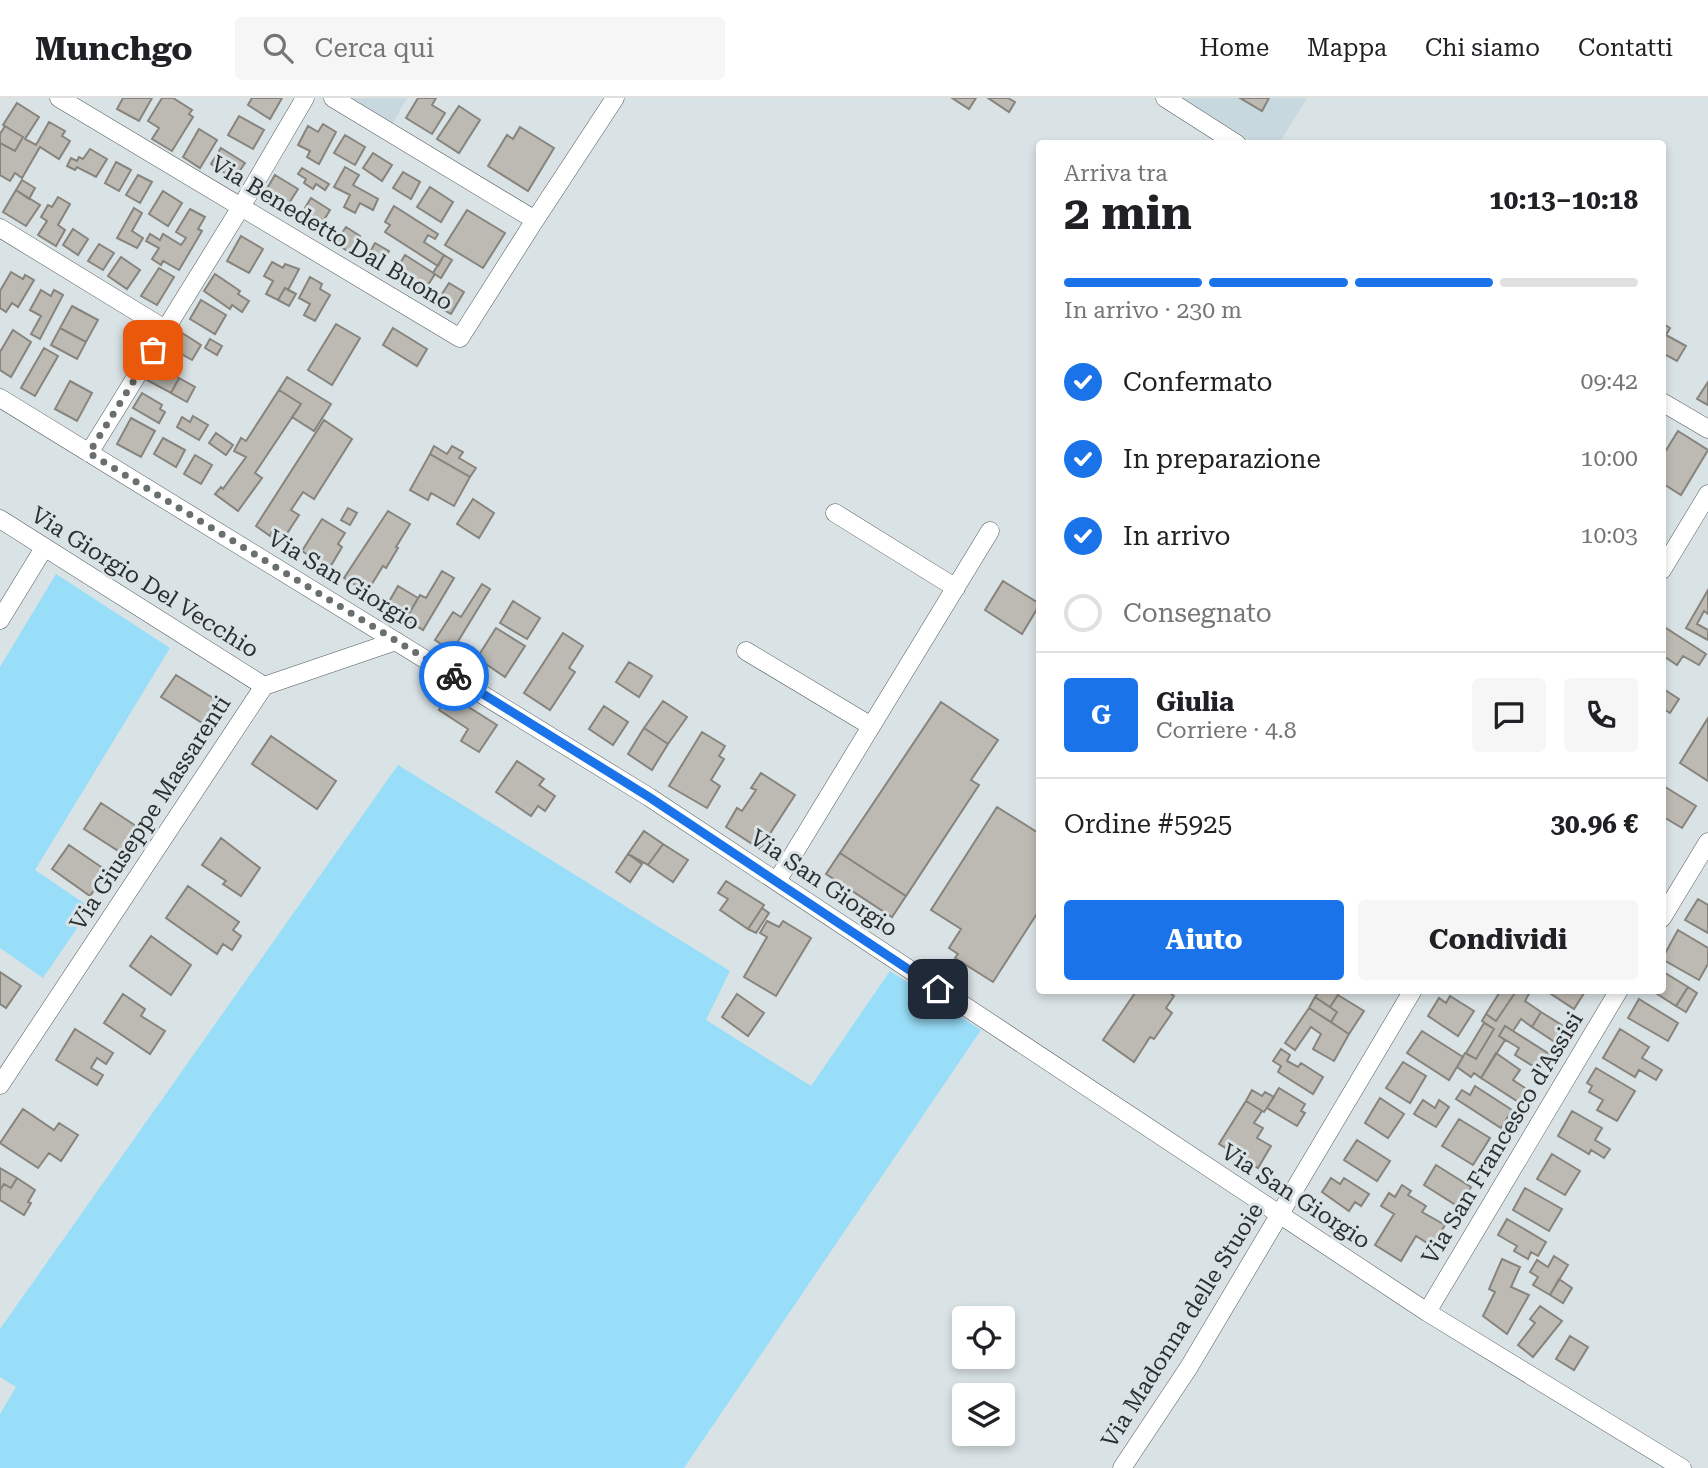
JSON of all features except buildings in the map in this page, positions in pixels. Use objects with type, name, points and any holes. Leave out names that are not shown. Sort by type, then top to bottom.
[{"type":"street","name":"Via Benedetto Dal Buono","points":[[59,98],[460,338],[535,220]]},
{"type":"street","points":[[89,453],[305,98]]},
{"type":"street","points":[[332,98],[535,220],[615,98]]},
{"type":"street","points":[[1165,98],[1231,140]]},
{"type":"street","points":[[0,228],[165,329]]},
{"type":"street","name":"Via San Giorgio","points":[[0,398],[638,790],[1427,1312],[1682,1468]]},
{"type":"street","points":[[1666,404],[1708,429]]},
{"type":"street","points":[[1666,563],[1708,494]]},
{"type":"street","points":[[835,513],[956,588]]},
{"type":"street","name":"Via Giorgio Del Vecchio","points":[[0,519],[264,686]]},
{"type":"street","points":[[776,881],[990,531]]},
{"type":"street","points":[[0,620],[44,548]]},
{"type":"street","points":[[264,686],[396,641]]},
{"type":"street","points":[[746,651],[871,726]]},
{"type":"street","name":"Via Giuseppe Massarenti","points":[[0,1085],[264,686]]},
{"type":"street","points":[[1666,911],[1708,842]]},
{"type":"street","name":"Via Madonna delle Stuoie","points":[[1122,1468],[1189,1367],[1411,994]]},
{"type":"street","name":"Via San Francesco d'Assisi","points":[[1427,1312],[1617,994]]},
{"type":"shaded area","points":[[351,98],[407,98],[392,124]]},
{"type":"shaded area","points":[[1182,98],[1307,98],[1281,140],[1249,140]]},
{"type":"shaded area","points":[[56,574],[170,648],[35,870],[91,908],[43,978],[0,948],[0,667]]},
{"type":"shaded area","points":[[398,765],[730,971],[706,1020],[811,1086],[890,971],[981,1030],[684,1468],[0,1468],[0,1414],[16,1387],[0,1377],[0,1329]]},
{"type":"way so far","points":[[153,350],[89,453],[454,676]]},
{"type":"route","points":[[454,676],[649,797],[938,989]]}]
